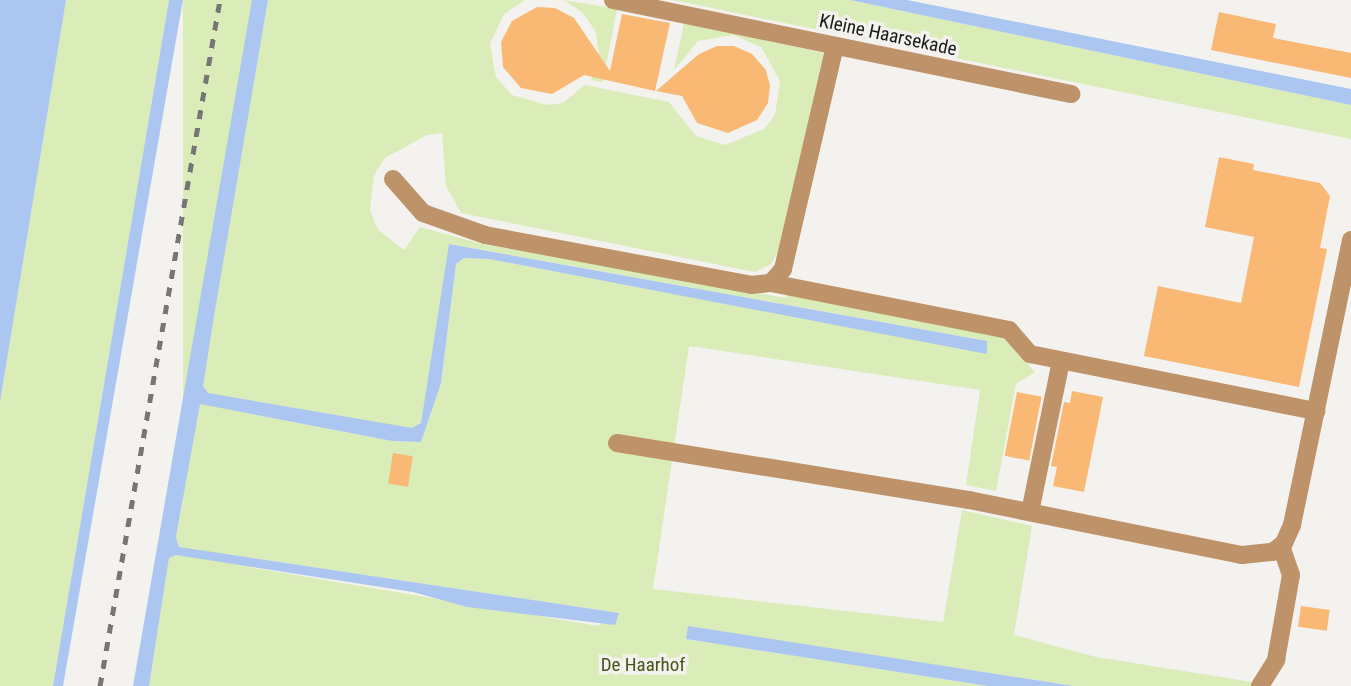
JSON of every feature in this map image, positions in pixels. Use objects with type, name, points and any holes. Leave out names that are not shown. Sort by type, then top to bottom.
[{"type":"lane","name":"Kleine Haarsekade","points":[[613,0],[1071,94]]},
{"type":"lane","points":[[771,283],[783,269],[835,46]]},
{"type":"lane","points":[[393,179],[423,213],[485,236],[751,285],[771,283],[1009,330],[1030,354],[1315,411]]},
{"type":"lane","points":[[617,443],[1030,512],[1249,556],[1273,552],[1281,546],[1292,525],[1351,240]]},
{"type":"lane","points":[[1030,512],[1061,361]]},
{"type":"lane","points":[[1259,686],[1276,660],[1291,575],[1281,546]]},
{"type":"green space","points":[[66,0],[169,0],[53,686],[0,686],[0,402]]},
{"type":"green space","points":[[183,0],[252,0],[252,686],[183,686]]},
{"type":"green space","name":"De Haarhof","points":[[268,0],[525,0],[504,14],[490,44],[496,77],[512,95],[547,105],[563,103],[585,85],[669,102],[696,136],[725,145],[764,129],[775,115],[780,81],[761,47],[733,35],[698,41],[674,70],[684,23],[824,53],[779,250],[771,264],[755,272],[461,213],[446,186],[442,133],[427,135],[385,158],[374,175],[370,210],[378,230],[404,250],[420,227],[482,244],[786,298],[787,295],[1004,337],[1035,372],[1016,384],[996,491],[966,485],[980,390],[689,346],[653,589],[943,622],[962,510],[1032,526],[1014,635],[1096,657],[1252,682],[1251,686],[1074,686],[688,627],[686,639],[988,686],[149,686],[169,558],[176,555],[598,626],[619,613],[179,547],[176,538],[200,404],[392,441],[421,442],[441,383],[456,264],[464,258],[489,259],[987,353],[987,341],[450,244],[421,423],[412,429],[208,393],[203,386]]},
{"type":"green space","points":[[563,0],[617,9],[603,82],[591,80],[599,55],[596,32],[582,12]]},
{"type":"green space","points":[[673,0],[850,0],[1351,105],[1351,139]]},
{"type":"water","points":[[0,0],[66,0],[0,402]]},
{"type":"water","points":[[169,0],[183,0],[63,686],[53,686]]},
{"type":"water","points":[[252,0],[268,0],[203,386],[208,393],[412,428],[421,423],[449,244],[987,341],[987,354],[489,259],[464,258],[456,264],[441,383],[421,442],[392,441],[200,404],[176,537],[179,547],[619,613],[615,625],[467,607],[413,592],[176,555],[169,558],[149,686],[133,686]]},
{"type":"water","points":[[850,0],[907,0],[1351,89],[1351,105]]},
{"type":"water","points":[[688,626],[1074,686],[988,686],[686,639]]},
{"type":"building","points":[[537,7],[555,8],[574,18],[610,71],[622,14],[670,23],[655,91],[584,75],[552,94],[521,88],[503,67],[501,42],[512,21]]},
{"type":"building","points":[[1219,12],[1276,24],[1273,38],[1351,53],[1351,78],[1211,50]]},
{"type":"building","points":[[717,46],[734,46],[752,54],[766,70],[770,86],[768,103],[757,120],[728,133],[697,123],[682,96],[656,91],[699,54]]},
{"type":"building","points":[[1219,157],[1254,164],[1253,170],[1320,183],[1330,196],[1320,248],[1327,249],[1299,387],[1144,356],[1158,286],[1241,303],[1254,237],[1205,227]]},
{"type":"building","points":[[1072,391],[1103,397],[1084,492],[1053,486],[1057,467],[1051,466],[1064,402],[1070,403]]},
{"type":"building","points":[[1017,392],[1042,397],[1029,461],[1005,456]]},
{"type":"building","points":[[393,453],[413,456],[408,487],[388,484]]},
{"type":"building","points":[[1301,606],[1330,610],[1327,631],[1298,627]]},
{"type":"railway","points":[[100,686],[220,0]]}]
